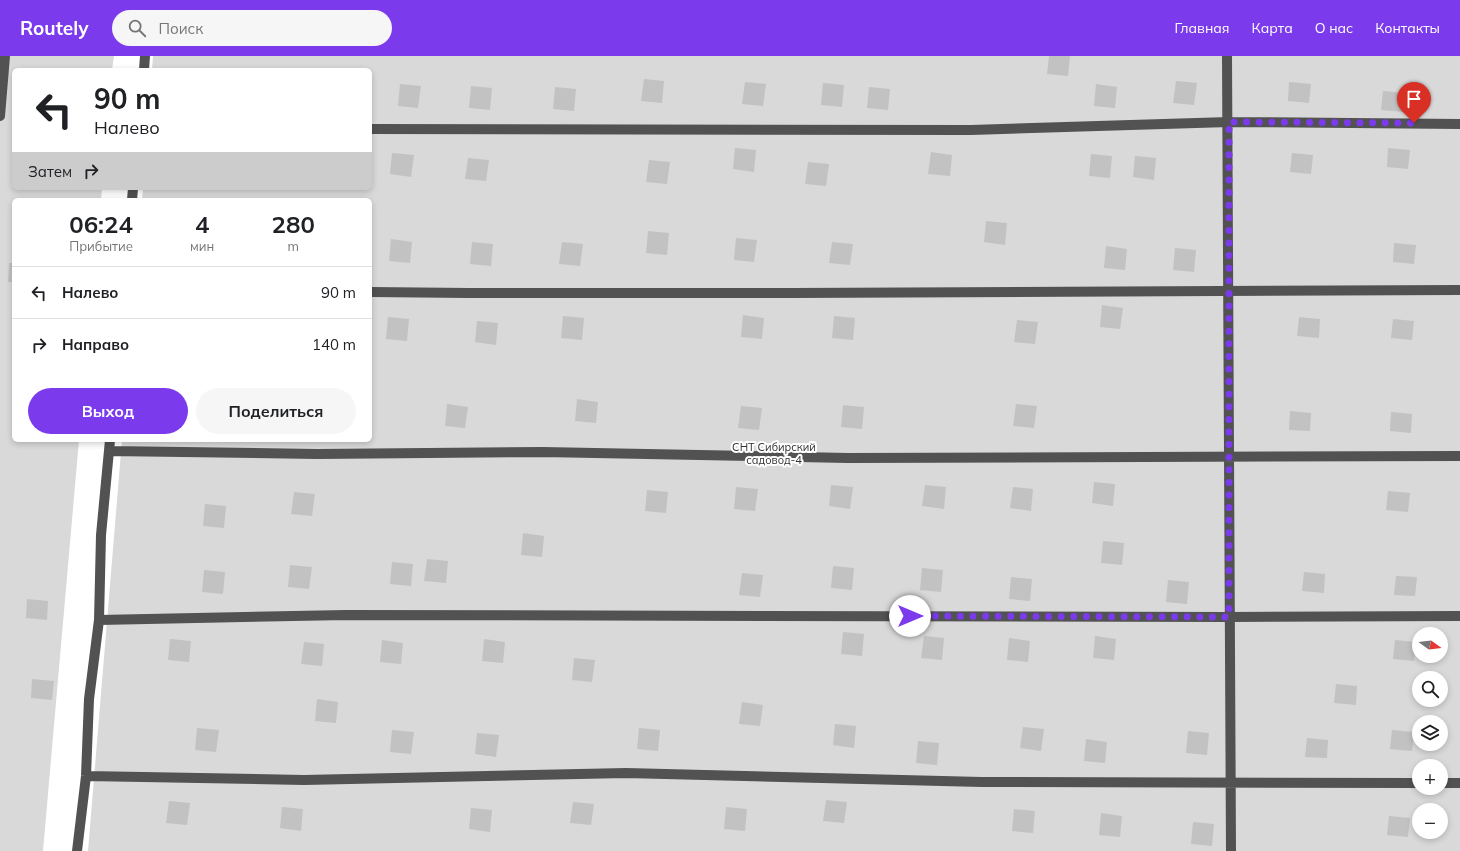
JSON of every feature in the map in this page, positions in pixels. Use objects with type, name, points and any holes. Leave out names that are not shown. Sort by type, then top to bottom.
[{"type":"street","points":[[0,116],[6,56]]},
{"type":"street","points":[[144,68],[145,56]]},
{"type":"street","points":[[1228,56],[1230,456],[1229,781],[1231,851]]},
{"type":"street","points":[[372,129],[971,130],[1229,122],[1460,124]]},
{"type":"street","points":[[372,292],[516,293],[1460,290]]},
{"type":"street","points":[[77,851],[86,776],[89,699],[99,620],[101,535],[110,442]]},
{"type":"street","points":[[109,451],[317,454],[543,452],[848,458],[1460,456]]},
{"type":"street","points":[[99,620],[346,615],[1229,617],[1460,616]]},
{"type":"street","points":[[86,776],[304,780],[626,773],[982,782],[1412,782]]},
{"type":"street","points":[[1448,783],[1460,783]]},
{"type":"green space","points":[[0,56],[114,56],[112,68],[12,68],[12,190],[102,190],[101,198],[12,198],[12,442],[79,442],[43,851],[0,851]]},
{"type":"green space","name":"СНТ Сибирский садовод-4","points":[[153,56],[1460,56],[1460,851],[88,851],[122,442],[372,442],[372,198],[142,198],[143,190],[372,190],[372,68],[152,68]]},
{"type":"building","points":[[1049,56],[1070,56],[1068,76],[1047,74]]},
{"type":"building","points":[[644,79],[664,81],[662,103],[641,101]]},
{"type":"building","points":[[1176,81],[1197,83],[1194,105],[1173,103]]},
{"type":"building","points":[[745,82],[766,84],[763,106],[742,104]]},
{"type":"building","points":[[1289,82],[1311,84],[1309,103],[1288,101]]},
{"type":"building","points":[[823,83],[844,85],[842,107],[821,105]]},
{"type":"building","points":[[400,84],[421,86],[418,108],[398,106]]},
{"type":"building","points":[[1096,84],[1117,87],[1115,108],[1094,106]]},
{"type":"building","points":[[471,86],[492,88],[490,110],[469,108]]},
{"type":"building","points":[[555,87],[576,89],[574,111],[553,109]]},
{"type":"building","points":[[869,87],[890,89],[888,110],[867,108]]},
{"type":"building","points":[[1383,91],[1404,93],[1403,112],[1381,110]]},
{"type":"building","points":[[735,148],[756,150],[754,172],[733,169]]},
{"type":"building","points":[[1388,148],[1410,150],[1408,169],[1387,167]]},
{"type":"building","points":[[931,152],[952,155],[950,176],[928,174]]},
{"type":"building","points":[[392,153],[414,155],[411,177],[390,174]]},
{"type":"building","points":[[1292,153],[1313,155],[1311,174],[1290,172]]},
{"type":"building","points":[[1091,154],[1112,156],[1110,178],[1089,176]]},
{"type":"building","points":[[1135,156],[1156,158],[1154,180],[1133,177]]},
{"type":"building","points":[[468,158],[489,160],[486,181],[465,179]]},
{"type":"building","points":[[649,160],[670,162],[667,184],[646,182]]},
{"type":"building","points":[[808,162],[829,164],[826,186],[805,184]]},
{"type":"building","points":[[986,221],[1007,223],[1005,245],[984,242]]},
{"type":"building","points":[[648,231],[669,233],[667,255],[646,253]]},
{"type":"building","points":[[736,238],[757,240],[754,262],[734,260]]},
{"type":"building","points":[[391,239],[412,242],[410,263],[389,261]]},
{"type":"building","points":[[472,242],[493,244],[491,266],[470,264]]},
{"type":"building","points":[[562,242],[583,244],[580,266],[559,264]]},
{"type":"building","points":[[832,242],[853,244],[850,265],[829,263]]},
{"type":"building","points":[[1394,243],[1416,245],[1414,264],[1393,262]]},
{"type":"building","points":[[1106,246],[1127,249],[1125,270],[1104,268]]},
{"type":"building","points":[[1175,248],[1196,250],[1194,272],[1173,270]]},
{"type":"building","points":[[9,263],[12,263],[12,282],[8,282]]},
{"type":"building","points":[[1102,305],[1123,308],[1120,329],[1100,327]]},
{"type":"building","points":[[743,315],[764,318],[762,339],[741,337]]},
{"type":"building","points":[[563,316],[584,318],[582,340],[561,338]]},
{"type":"building","points":[[834,316],[855,318],[853,340],[832,338]]},
{"type":"building","points":[[388,317],[409,319],[407,341],[386,339]]},
{"type":"building","points":[[1299,317],[1320,319],[1319,338],[1297,336]]},
{"type":"building","points":[[1393,319],[1414,321],[1412,340],[1391,338]]},
{"type":"building","points":[[1017,320],[1038,322],[1035,344],[1014,342]]},
{"type":"building","points":[[477,321],[498,323],[496,345],[475,342]]},
{"type":"building","points":[[577,399],[598,402],[596,423],[575,421]]},
{"type":"building","points":[[447,404],[468,407],[465,428],[445,426]]},
{"type":"building","points":[[1016,404],[1037,406],[1034,428],[1013,426]]},
{"type":"building","points":[[843,405],[864,407],[862,429],[841,427]]},
{"type":"building","points":[[741,406],[762,408],[759,430],[738,428]]},
{"type":"building","points":[[1290,411],[1311,413],[1310,431],[1289,430]]},
{"type":"building","points":[[1391,412],[1412,414],[1411,433],[1390,431]]},
{"type":"building","points":[[1094,482],[1115,484],[1113,506],[1092,503]]},
{"type":"building","points":[[831,485],[853,487],[850,509],[829,506]]},
{"type":"building","points":[[925,485],[946,487],[944,509],[922,506]]},
{"type":"building","points":[[736,487],[758,489],[755,511],[734,509]]},
{"type":"building","points":[[1013,487],[1033,489],[1031,511],[1010,508]]},
{"type":"building","points":[[647,490],[668,492],[666,513],[645,511]]},
{"type":"building","points":[[1388,491],[1410,493],[1408,512],[1386,510]]},
{"type":"building","points":[[294,492],[315,494],[312,516],[291,514]]},
{"type":"building","points":[[205,504],[226,506],[224,528],[203,526]]},
{"type":"building","points":[[523,533],[544,536],[542,557],[521,555]]},
{"type":"building","points":[[1103,541],[1124,543],[1122,565],[1101,563]]},
{"type":"building","points":[[427,559],[448,561],[446,583],[424,581]]},
{"type":"building","points":[[392,562],[413,564],[411,586],[390,584]]},
{"type":"building","points":[[290,565],[312,567],[309,589],[288,587]]},
{"type":"building","points":[[833,566],[854,568],[852,590],[831,588]]},
{"type":"building","points":[[922,568],[943,570],[941,592],[920,590]]},
{"type":"building","points":[[204,570],[225,572],[223,594],[202,592]]},
{"type":"building","points":[[1304,572],[1325,574],[1324,593],[1302,591]]},
{"type":"building","points":[[742,573],[763,575],[760,597],[739,595]]},
{"type":"building","points":[[1396,576],[1417,577],[1415,596],[1394,595]]},
{"type":"building","points":[[1011,577],[1032,579],[1030,601],[1009,599]]},
{"type":"building","points":[[1168,580],[1189,582],[1187,604],[1166,602]]},
{"type":"building","points":[[27,599],[48,601],[47,620],[26,618]]},
{"type":"building","points":[[843,632],[864,634],[862,656],[841,654]]},
{"type":"building","points":[[924,636],[944,638],[942,660],[921,658]]},
{"type":"building","points":[[1095,636],[1116,639],[1114,660],[1093,658]]},
{"type":"building","points":[[1009,638],[1030,641],[1028,662],[1007,660]]},
{"type":"building","points":[[170,639],[191,641],[189,662],[168,660]]},
{"type":"building","points":[[484,639],[505,642],[503,663],[482,661]]},
{"type":"building","points":[[382,640],[403,643],[401,664],[380,662]]},
{"type":"building","points":[[1395,640],[1412,642],[1412,661],[1393,659]]},
{"type":"building","points":[[304,642],[324,644],[322,666],[301,664]]},
{"type":"building","points":[[574,658],[595,660],[592,682],[572,680]]},
{"type":"building","points":[[32,679],[54,681],[52,700],[31,698]]},
{"type":"building","points":[[1336,684],[1357,686],[1356,705],[1334,703]]},
{"type":"building","points":[[317,699],[338,702],[336,723],[315,721]]},
{"type":"building","points":[[742,702],[763,705],[760,726],[739,724]]},
{"type":"building","points":[[835,724],[856,726],[854,748],[833,745]]},
{"type":"building","points":[[1023,727],[1044,729],[1041,751],[1020,748]]},
{"type":"building","points":[[197,728],[219,730],[216,752],[195,750]]},
{"type":"building","points":[[639,728],[660,730],[658,751],[637,749]]},
{"type":"building","points":[[392,730],[414,732],[411,754],[390,752]]},
{"type":"building","points":[[1392,730],[1412,732],[1412,751],[1390,749]]},
{"type":"building","points":[[1188,731],[1209,733],[1207,755],[1186,753]]},
{"type":"building","points":[[477,733],[499,735],[496,757],[475,754]]},
{"type":"building","points":[[1307,738],[1328,740],[1327,758],[1305,757]]},
{"type":"building","points":[[1086,739],[1107,742],[1105,763],[1084,761]]},
{"type":"building","points":[[918,741],[939,743],[937,765],[916,763]]},
{"type":"building","points":[[826,800],[847,802],[844,823],[823,821]]},
{"type":"building","points":[[169,801],[190,803],[187,825],[166,823]]},
{"type":"building","points":[[573,802],[594,804],[591,825],[570,823]]},
{"type":"building","points":[[282,807],[303,809],[301,831],[280,828]]},
{"type":"building","points":[[726,807],[747,809],[745,831],[724,829]]},
{"type":"building","points":[[471,808],[492,810],[490,832],[469,829]]},
{"type":"building","points":[[1014,809],[1035,811],[1033,833],[1012,831]]},
{"type":"building","points":[[1101,813],[1122,816],[1120,837],[1099,835]]},
{"type":"building","points":[[1389,816],[1410,818],[1408,837],[1387,835]]},
{"type":"building","points":[[1193,822],[1214,824],[1212,846],[1191,844]]},
{"type":"route","points":[[910,616],[1229,617],[1229,122],[1414,123]]}]
